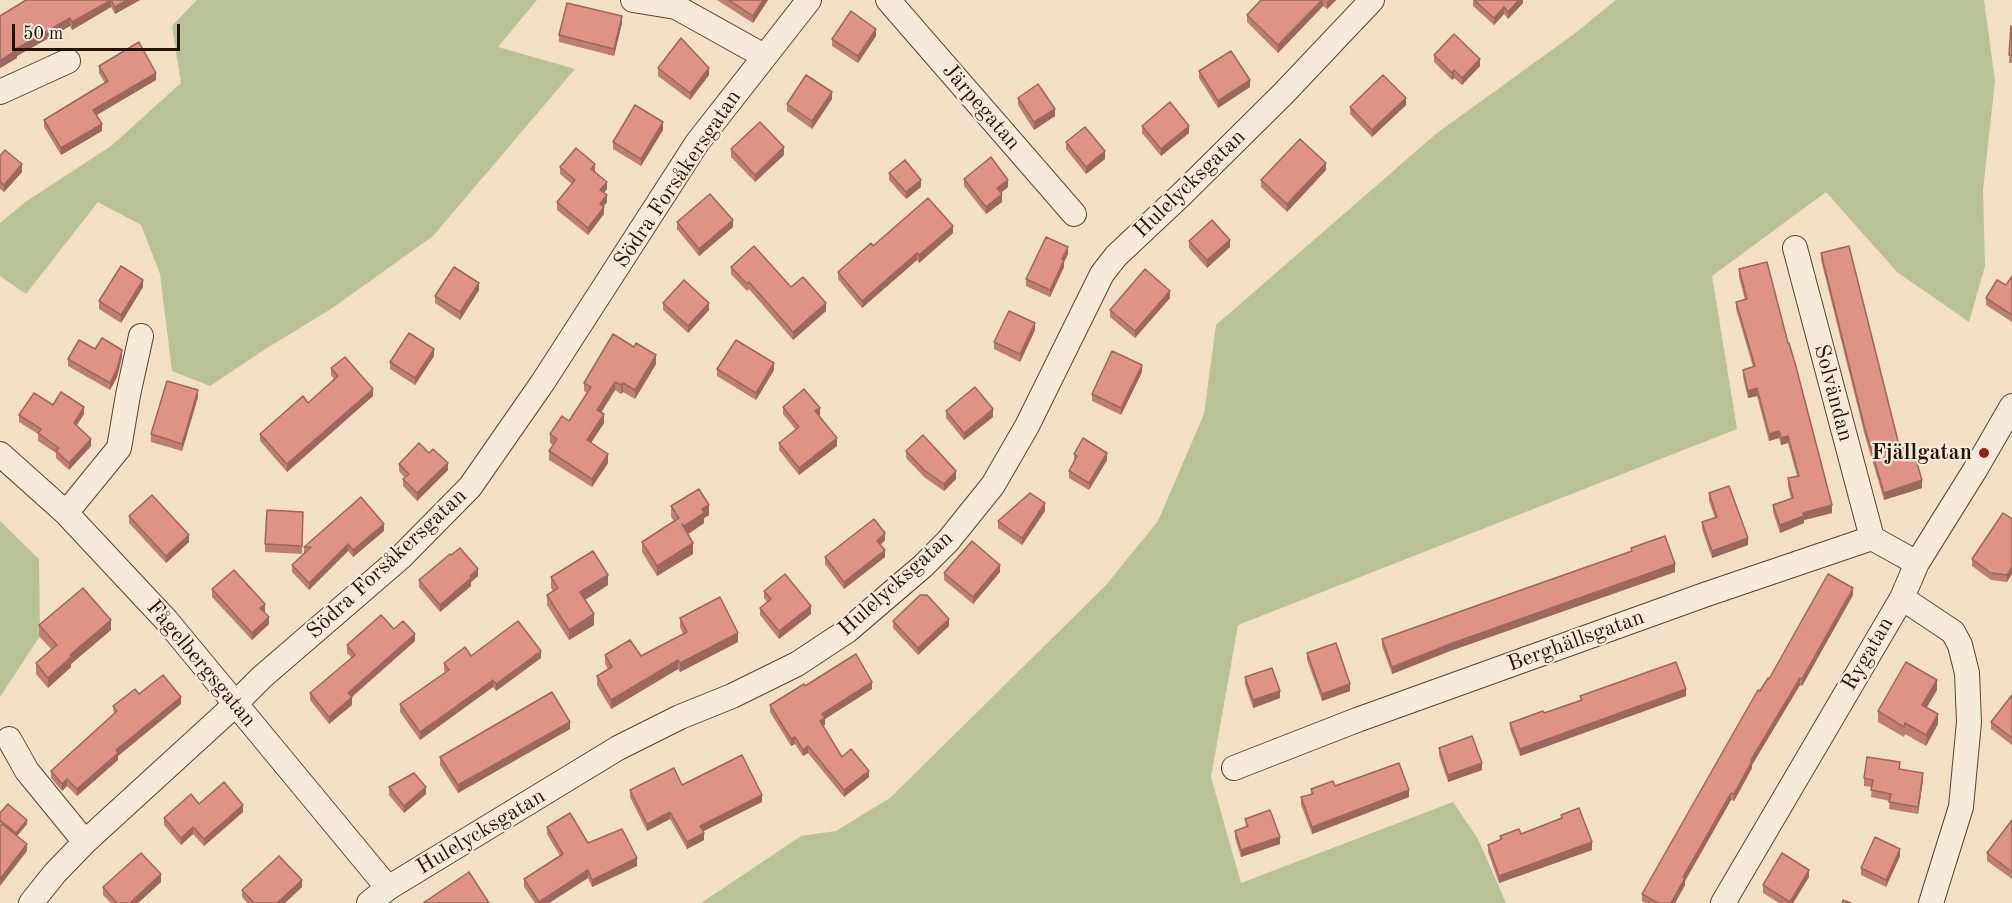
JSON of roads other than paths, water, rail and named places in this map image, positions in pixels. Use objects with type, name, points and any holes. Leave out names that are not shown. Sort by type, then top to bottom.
[{"type":"street","points":[[633,0],[676,7],[764,57]]},
{"type":"street","name":"Södra Forsåkersgatan","points":[[31,903],[55,873],[85,842],[236,704],[262,677],[399,558],[470,487],[543,382],[697,143],[809,0]]},
{"type":"street","name":"Järpegatan","points":[[888,0],[1074,214]]},
{"type":"street","name":"Hulelycksgatan","points":[[369,903],[388,888],[618,748],[797,664],[847,631],[923,566],[948,541],[993,485],[1027,426],[1102,273],[1124,248],[1284,93],[1372,0]]},
{"type":"street","points":[[0,92],[68,62]]},
{"type":"street","name":"Solvändan","points":[[1795,248],[1872,538]]},
{"type":"street","points":[[66,513],[119,448],[141,336]]},
{"type":"street","name":"Rygatan","points":[[1724,903],[1902,598],[1917,563],[2012,406]]},
{"type":"street","name":"Fågelbergsgatan","points":[[0,454],[66,513],[167,621],[388,888]]},
{"type":"street","points":[[1872,538],[1917,563]]},
{"type":"street","name":"Berghällsgatan","points":[[1234,768],[1378,712],[1707,594],[1872,538]]},
{"type":"street","points":[[1902,598],[1953,632],[1960,645],[1967,673],[1969,722],[1961,807],[1931,903]]},
{"type":"street","points":[[9,739],[27,771],[85,842]]},
{"type":"place","name":"Fjällgatan","points":[[1984,453]]}]
